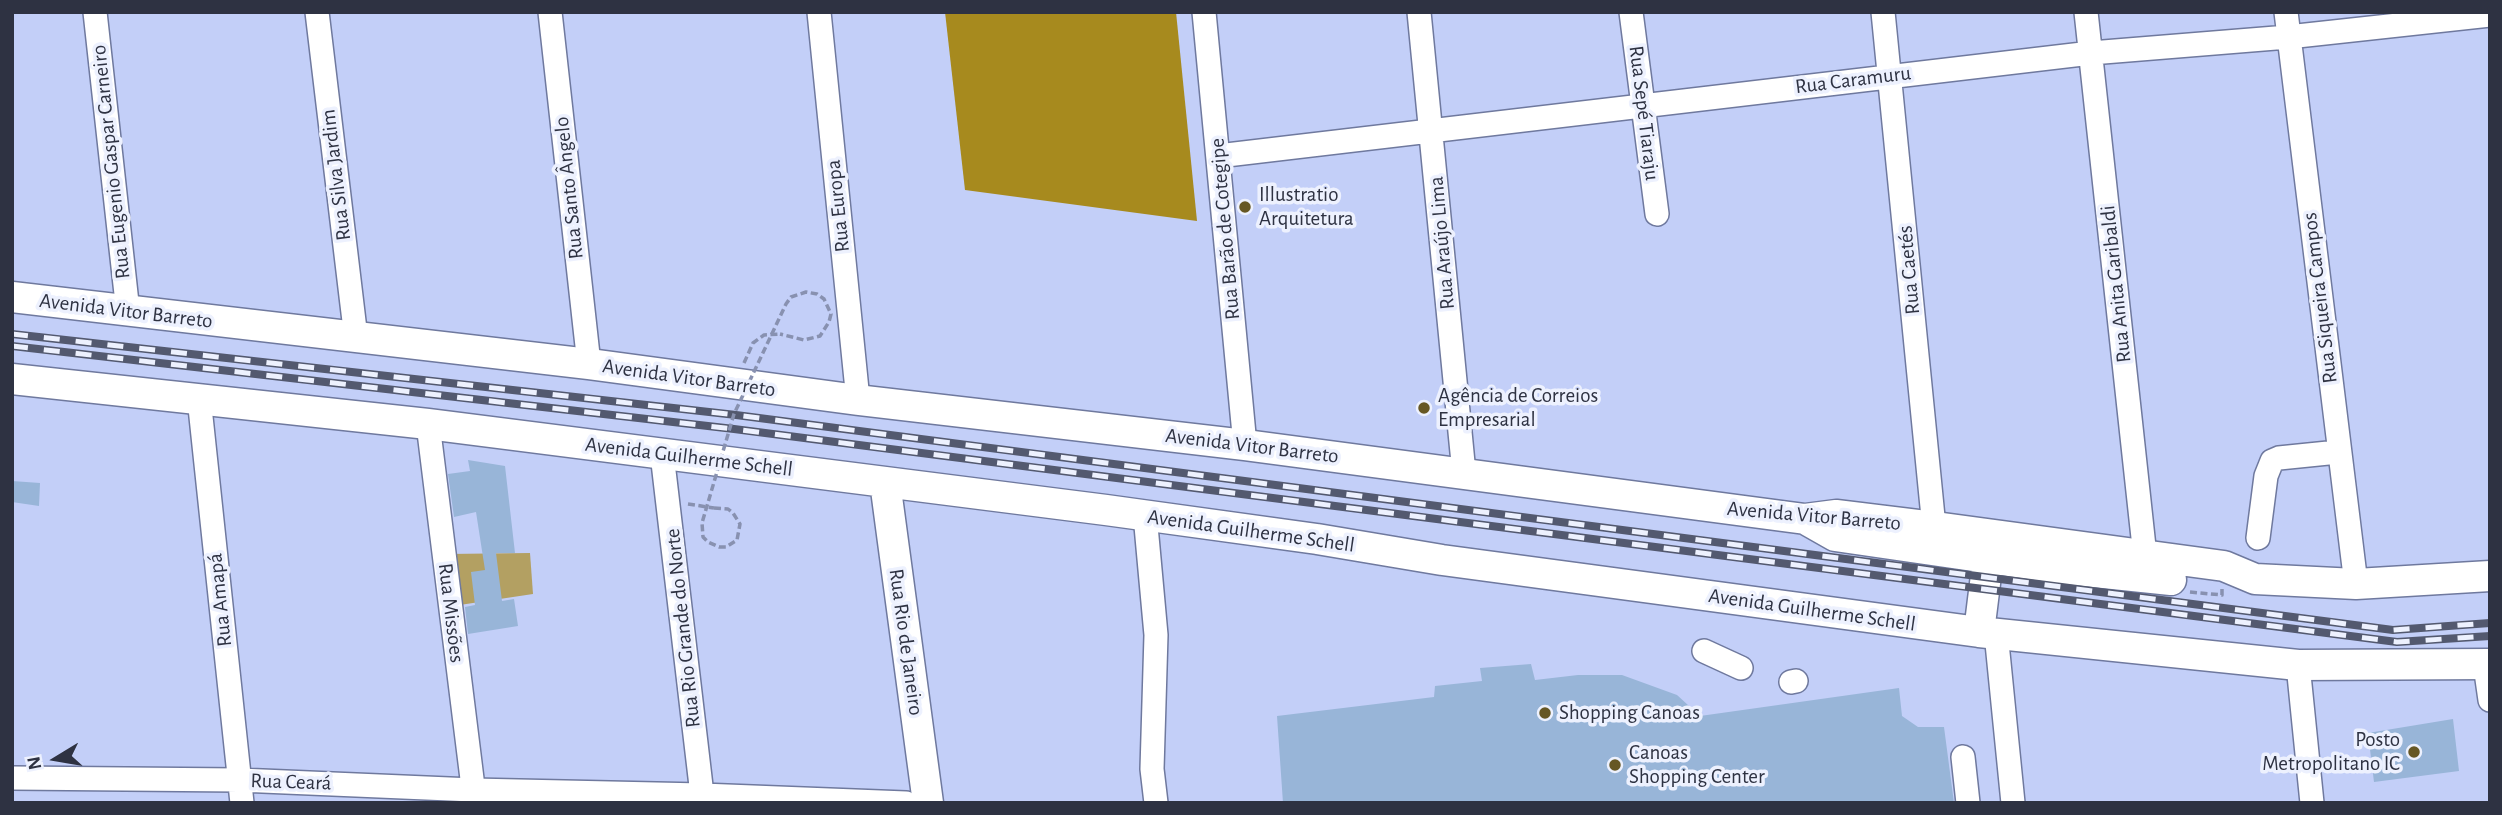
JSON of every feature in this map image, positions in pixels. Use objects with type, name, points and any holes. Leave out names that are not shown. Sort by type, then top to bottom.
[{"type":"main road","name":"Avenida Vitor Barreto","points":[[12,297],[589,364],[858,400],[1245,445],[1805,519],[1836,515],[1934,527],[2224,566],[2255,579],[2356,584],[2490,576]]},
{"type":"main road","name":"Avenida Guilherme Schell","points":[[12,379],[428,424],[1145,515],[1317,539],[1441,560],[1988,633],[2298,665],[2487,664]]},
{"type":"main road","name":"Rua Rio de Janeiro","points":[[885,482],[928,803]]},
{"type":"main road","points":[[1805,519],[1835,536],[1996,560],[2223,585],[2255,579]]},
{"type":"main road","points":[[1988,633],[1996,560]]},
{"type":"street","name":"Rua Eugenio Gaspar Carneiro","points":[[95,12],[128,312]]},
{"type":"street","name":"Rua Silva Jardim","points":[[317,12],[356,338]]},
{"type":"street","name":"Rua Santo Ângelo","points":[[550,12],[589,364]]},
{"type":"street","name":"Rua Europa","points":[[818,12],[858,400]]},
{"type":"street","name":"Rua Barão de Cotegipe","points":[[1204,12],[1245,445]]},
{"type":"street","name":"Rua Araújo Lima","points":[[1419,12],[1464,473]]},
{"type":"street","name":"Rua Sepé Tiaraju","points":[[1631,12],[1657,214]]},
{"type":"street","name":"Rua Caetés","points":[[1883,12],[1934,527]]},
{"type":"street","name":"Rua Anita Garibaldi","points":[[2086,12],[2144,556]]},
{"type":"street","name":"Rua Siqueira Campos","points":[[2286,12],[2356,584]]},
{"type":"street","name":"Rua Caramuru","points":[[1218,156],[2091,53],[2288,37],[2490,15]]},
{"type":"street","name":"Rua Amapá","points":[[199,398],[242,803]]},
{"type":"street","name":"Rua Missões","points":[[428,424],[474,796]]},
{"type":"street","points":[[2258,538],[2266,476],[2273,461],[2279,458],[2338,452]]},
{"type":"street","name":"Rua Rio Grande do Norte","points":[[662,454],[702,799]]},
{"type":"street","points":[[1145,515],[1156,635],[1152,769],[1156,803]]},
{"type":"street","points":[[1988,633],[2013,803]]},
{"type":"street","points":[[1704,651],[1741,668]]},
{"type":"street","points":[[2487,664],[2490,700]]},
{"type":"street","points":[[2298,665],[2312,803]]},
{"type":"street","points":[[1963,757],[1968,803]]},
{"type":"street","name":"Rua Ceará","points":[[12,778],[239,779],[474,796],[906,803]]},
{"type":"path","points":[[669,502],[714,508],[727,509],[740,524],[737,540],[726,547],[708,542],[704,537],[702,523],[734,414],[786,304],[798,293],[817,294],[824,299],[831,314],[830,322],[820,336],[804,340],[779,334],[764,335],[754,343],[735,384]]},
{"type":"shaded area","points":[[945,12],[1176,12],[1197,221],[965,190]]},
{"type":"shaded area","points":[[530,553],[533,594],[453,606],[447,554]]},
{"type":"building","points":[[468,460],[505,466],[515,553],[496,553],[502,601],[514,599],[518,626],[468,634],[465,607],[475,605],[471,572],[485,570],[476,512],[454,517],[448,474],[470,471]]},
{"type":"building","points":[[12,481],[40,483],[39,506],[12,502]]},
{"type":"building","name":"Canoas Shopping Center","points":[[1531,664],[1535,680],[1578,675],[1622,675],[1677,695],[1700,716],[1899,688],[1902,716],[1918,727],[1944,727],[1954,803],[1283,803],[1277,716],[1434,697],[1435,686],[1482,681],[1480,668]]},
{"type":"building","name":"Posto Metropolitano IC","points":[[2453,719],[2459,771],[2374,782],[2368,733]]},
{"type":"railway","points":[[12,334],[736,415],[2393,630],[2490,623]]},
{"type":"railway","points":[[12,346],[734,429],[2397,642],[2490,636]]},
{"type":"place","name":"Illustratio Arquitetura","points":[[1245,207]]},
{"type":"place","name":"Agência de Correios Empresarial","points":[[1424,408]]},
{"type":"place","name":"Shopping Canoas","points":[[1545,713]]},
{"type":"place","name":"Posto Metropolitano IC","points":[[2414,752]]},
{"type":"place","name":"Canoas Shopping Center","points":[[1615,765]]}]
